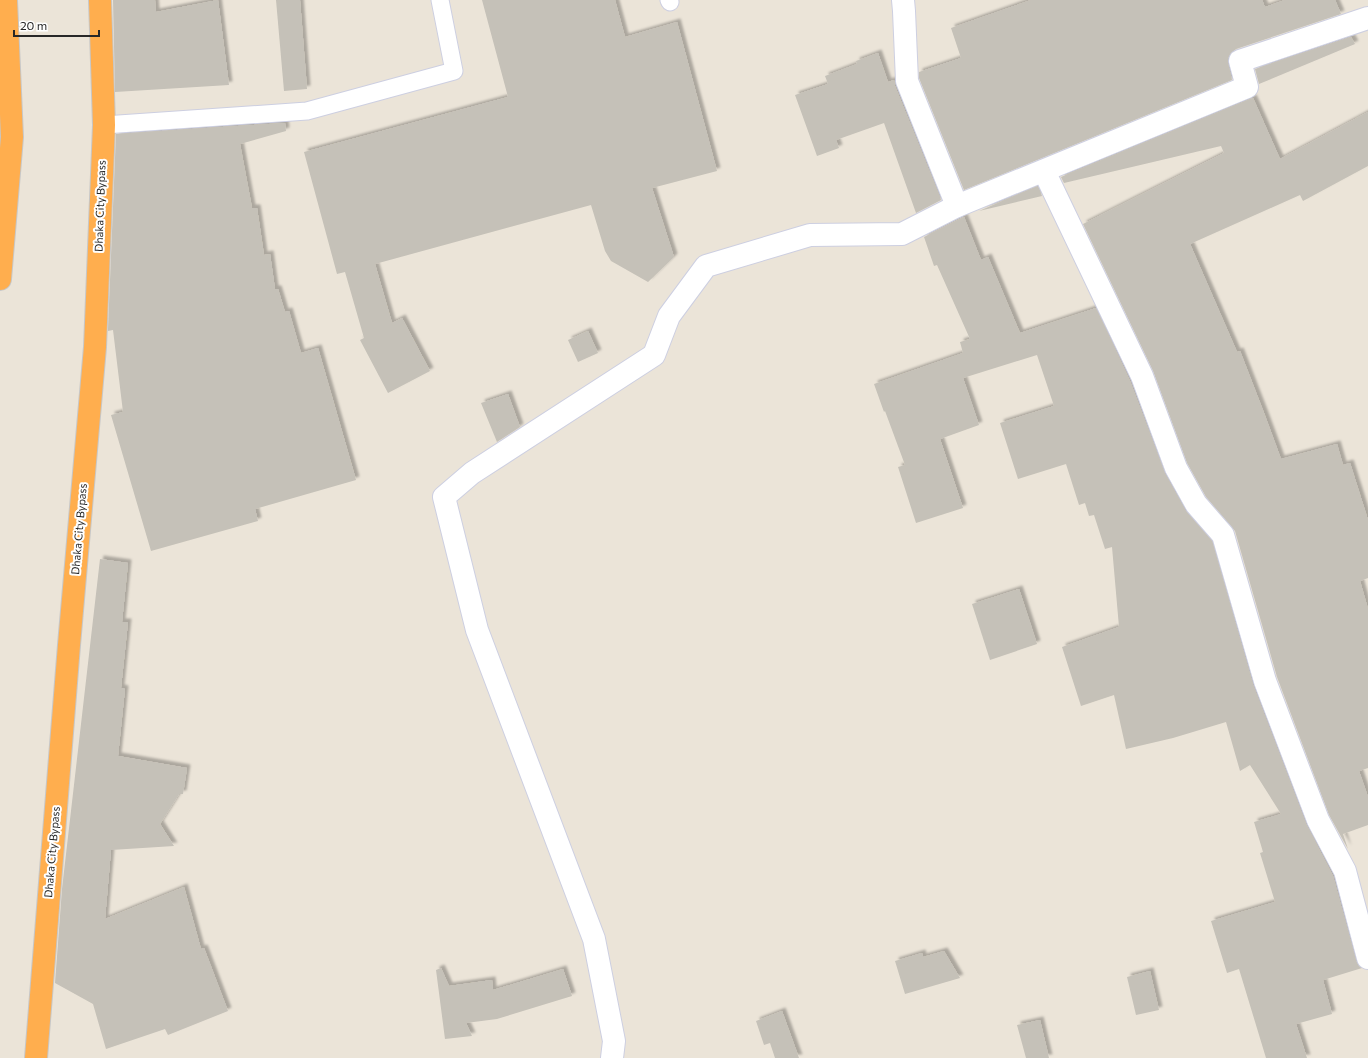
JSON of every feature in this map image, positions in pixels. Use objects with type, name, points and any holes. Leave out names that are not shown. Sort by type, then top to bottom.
[{"type":"highway","points":[[0,278],[2,234],[12,137],[6,0]]},
{"type":"highway","name":"Dhaka City Bypass","points":[[36,1058],[69,645],[95,347],[104,125],[100,0]]},
{"type":"street","points":[[902,0],[904,11],[907,81],[957,206]]},
{"type":"street","points":[[612,1058],[614,1041],[594,939],[477,630],[444,497],[472,473],[654,355],[669,316],[706,266],[810,235],[902,234],[957,206],[1247,87],[1240,61],[1368,18]]},
{"type":"street","points":[[1044,171],[1142,376],[1176,468],[1196,504],[1223,535],[1264,681],[1318,820],[1345,871],[1368,958]]},
{"type":"lane","points":[[104,125],[307,111],[454,71],[440,0]]},
{"type":"building","points":[[113,0],[155,0],[156,12],[218,0],[229,85],[115,92]]},
{"type":"building","points":[[276,0],[300,0],[307,89],[284,91]]},
{"type":"building","points":[[482,0],[615,0],[625,37],[677,22],[717,171],[652,188],[674,257],[648,282],[611,261],[605,251],[591,205],[375,264],[392,323],[402,318],[430,371],[388,393],[360,340],[364,338],[345,272],[337,274],[304,152],[508,97]]},
{"type":"building","points":[[1031,0],[1262,0],[1265,7],[1285,0],[1335,0],[1341,14],[1236,49],[1228,58],[1232,80],[964,190],[919,78],[919,72],[961,58],[951,28]]},
{"type":"building","points":[[1351,37],[1355,44],[1259,84],[1255,69]]},
{"type":"building","points":[[878,53],[888,82],[894,80],[895,86],[941,200],[916,213],[884,123],[836,140],[839,148],[817,156],[795,95],[828,84],[825,76],[857,64],[856,61]]},
{"type":"building","points":[[1253,98],[1280,159],[1368,112],[1368,166],[1303,201],[1300,195],[1190,244],[1237,352],[1240,351],[1281,459],[1337,444],[1343,465],[1350,463],[1368,520],[1368,578],[1360,581],[1368,609],[1368,768],[1359,771],[1368,797],[1368,825],[1343,834],[1348,849],[1329,815],[1277,677],[1235,531],[1206,497],[1187,463],[1153,371],[1083,224],[1224,153],[1221,146],[1064,183],[1061,177]]},
{"type":"building","points":[[285,123],[286,131],[240,144],[252,208],[257,208],[264,255],[270,254],[275,289],[278,289],[285,312],[289,311],[301,353],[318,348],[356,480],[255,509],[258,521],[151,551],[111,415],[123,412],[113,330],[108,331],[116,134]]},
{"type":"building","points":[[1038,186],[1042,196],[979,211]]},
{"type":"building","points":[[964,217],[981,260],[988,257],[1020,333],[1096,308],[1130,381],[1165,474],[1185,510],[1212,541],[1253,685],[1306,824],[1333,876],[1356,961],[1362,968],[1323,980],[1332,1014],[1296,1024],[1307,1058],[1266,1058],[1239,969],[1227,973],[1211,921],[1275,902],[1260,853],[1263,852],[1254,822],[1281,814],[1250,765],[1240,771],[1226,722],[1173,738],[1126,749],[1114,695],[1081,706],[1062,647],[1119,627],[1112,547],[1105,549],[1094,515],[1089,516],[1085,503],[1079,505],[1066,464],[1018,479],[1000,423],[1054,406],[1037,355],[963,378],[979,425],[940,439],[963,508],[916,523],[898,467],[905,465],[874,384],[963,353],[960,342],[970,339],[937,265],[934,266],[924,237]]},
{"type":"building","points":[[588,331],[598,353],[578,362],[568,340]]},
{"type":"building","points":[[508,394],[520,427],[497,442],[481,403]]},
{"type":"building","points":[[100,559],[128,563],[122,622],[128,622],[121,688],[125,689],[118,756],[187,768],[183,794],[179,794],[160,824],[174,846],[111,850],[105,919],[184,887],[201,949],[204,948],[228,1011],[168,1035],[165,1029],[106,1049],[93,1004],[55,983],[62,889]]},
{"type":"building","points":[[1019,589],[1037,644],[990,660],[972,604]]},
{"type":"building","points":[[944,951],[960,978],[905,994],[895,961],[922,953],[923,957]]},
{"type":"building","points":[[441,968],[449,986],[492,980],[493,990],[563,969],[572,996],[497,1019],[466,1023],[472,1036],[445,1039],[436,970]]},
{"type":"building","points":[[1150,971],[1159,1010],[1136,1015],[1127,977]]},
{"type":"building","points":[[782,1011],[799,1058],[775,1058],[770,1043],[764,1045],[756,1021]]},
{"type":"building","points":[[1040,1020],[1049,1058],[1026,1058],[1017,1025]]}]
